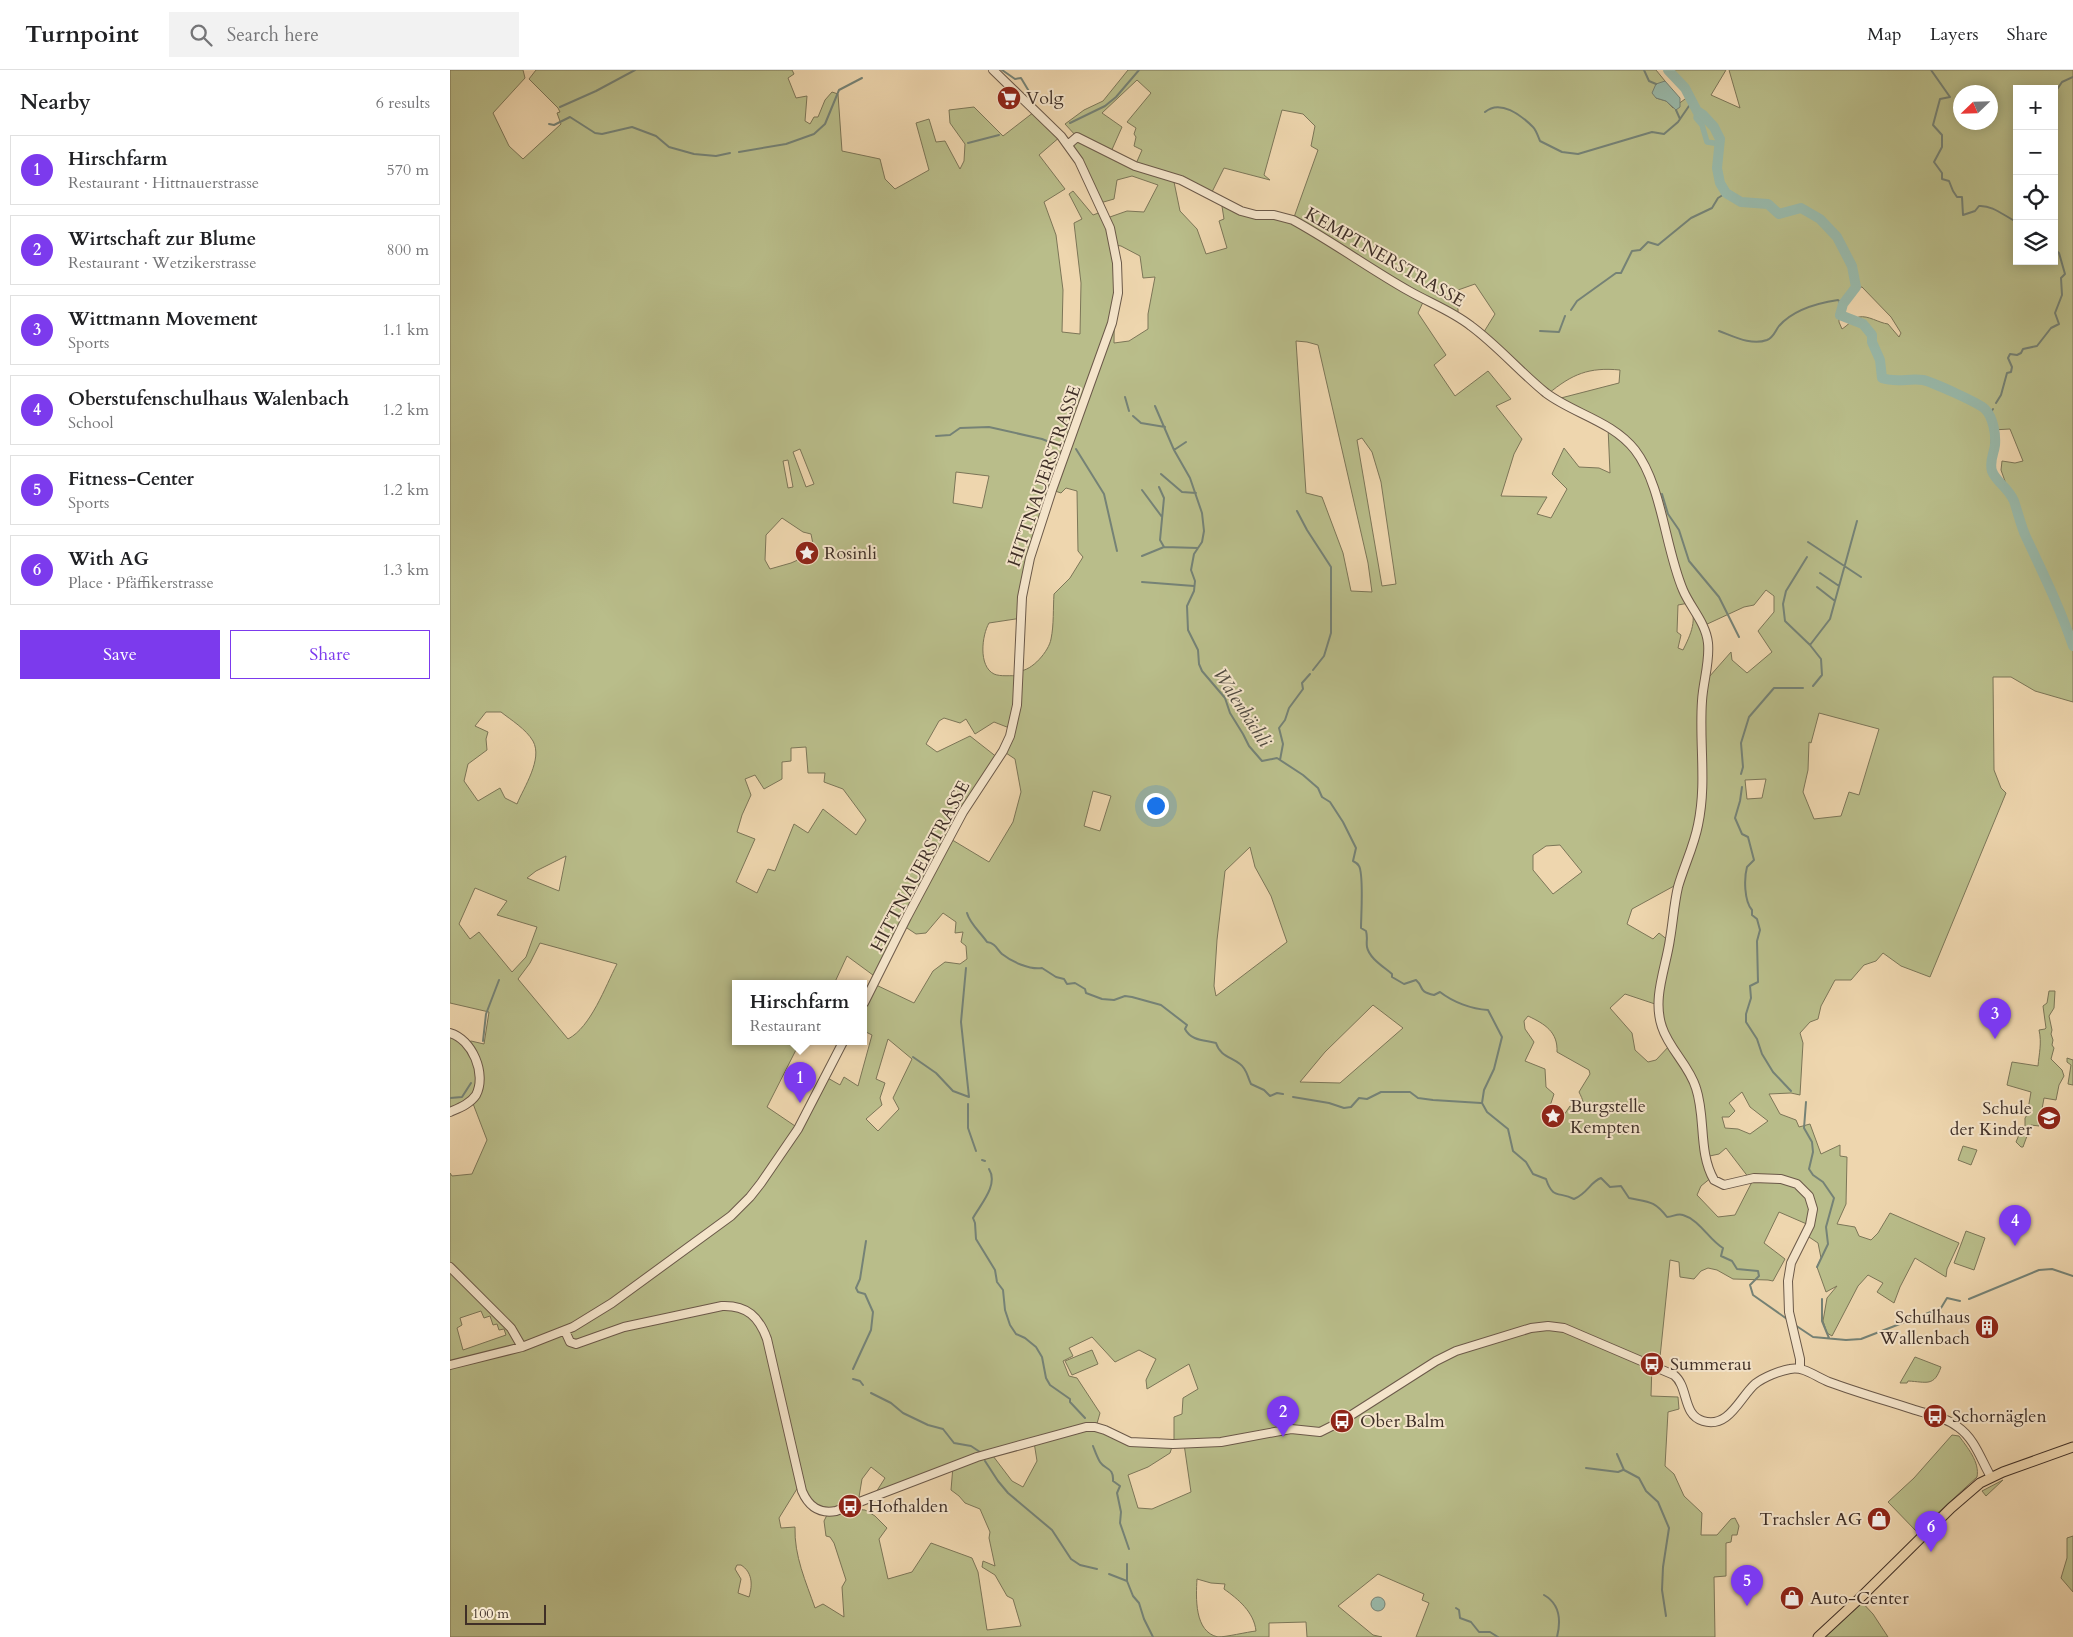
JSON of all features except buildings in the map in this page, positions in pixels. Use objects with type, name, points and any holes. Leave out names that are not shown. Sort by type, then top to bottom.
[{"type":"main road","points":[[1818,1637],[1969,1492],[1991,1477],[2073,1447]]},
{"type":"street","name":"HITTNAUERSTRASSE","points":[[867,997],[955,826],[1003,751],[1010,736],[1017,705],[1022,596],[1028,565],[1052,490],[1116,308],[1118,282],[1114,244],[1110,228],[1087,175],[1069,144],[993,70]]},
{"type":"street","name":"KEMPTNERSTRASSE","points":[[1069,144],[1077,137],[1135,166],[1181,180],[1241,212],[1256,215],[1274,215],[1293,220],[1408,290],[1460,318],[1482,335],[1548,394],[1608,427],[1636,451],[1653,489],[1675,568],[1684,591],[1706,634],[1708,648],[1702,704],[1704,779],[1702,805],[1694,842],[1677,894],[1660,990],[1659,1015],[1664,1032],[1687,1066],[1696,1088],[1700,1101],[1705,1157],[1714,1180],[1724,1185],[1754,1178],[1781,1179],[1801,1186],[1811,1201],[1812,1214],[1810,1226],[1791,1263],[1788,1281],[1790,1320],[1800,1359],[1800,1368]]},
{"type":"street","points":[[450,1032],[463,1038],[471,1049],[479,1075],[479,1085],[472,1101],[450,1112]]},
{"type":"street","points":[[450,1364],[522,1347],[565,1331],[595,1315],[707,1234],[740,1207],[761,1183],[798,1128],[841,1045]]},
{"type":"street","points":[[450,1267],[510,1326],[522,1347]]},
{"type":"street","points":[[565,1331],[570,1342],[576,1344],[624,1327],[709,1309],[737,1306],[751,1312],[758,1318],[767,1339],[802,1491],[809,1504],[823,1512],[848,1507],[977,1457],[1086,1427],[1105,1430],[1130,1442],[1173,1444],[1221,1442],[1284,1430],[1323,1431],[1445,1356],[1532,1328],[1548,1326],[1564,1328],[1668,1371],[1678,1378],[1692,1414],[1699,1420],[1707,1422],[1716,1421],[1729,1415],[1756,1384],[1766,1377],[1791,1368],[1800,1368],[1826,1381],[1954,1424],[1971,1440],[1991,1477]]},
{"type":"green space","points":[[450,70],[523,70],[525,78],[493,113],[509,146],[523,159],[561,124],[557,113],[560,112],[558,108],[529,79],[536,70],[792,70],[794,74],[788,78],[796,98],[807,96],[805,121],[810,124],[814,117],[818,117],[825,100],[832,92],[838,94],[842,151],[880,159],[885,179],[895,189],[929,170],[916,123],[929,119],[936,142],[945,141],[960,169],[964,161],[965,144],[950,123],[949,110],[974,107],[1003,136],[1034,112],[1061,136],[1039,155],[1065,189],[1044,202],[1056,235],[1063,290],[1062,332],[1080,334],[1081,283],[1074,223],[1082,219],[1069,194],[1073,191],[1093,215],[1104,211],[1107,218],[1127,211],[1144,212],[1158,185],[1132,176],[1117,180],[1114,199],[1100,203],[1069,144],[1077,137],[1065,124],[1084,110],[1103,101],[1128,70],[1656,70],[1665,81],[1656,98],[1666,101],[1673,108],[1689,96],[1682,83],[1669,70],[1726,70],[1711,95],[1740,108],[1729,70],[2073,70],[2073,702],[2035,691],[2011,677],[1993,677],[1994,770],[2001,788],[2006,793],[1930,977],[1901,966],[1883,953],[1876,961],[1864,965],[1851,980],[1835,980],[1821,1006],[1818,1019],[1810,1022],[1800,1033],[1803,1043],[1800,1095],[1791,1093],[1769,1094],[1780,1114],[1796,1120],[1799,1127],[1810,1124],[1821,1154],[1840,1145],[1840,1156],[1847,1157],[1846,1204],[1837,1224],[1855,1227],[1859,1236],[1871,1240],[1878,1233],[1890,1213],[1959,1243],[1947,1269],[1946,1277],[1915,1258],[1894,1303],[1877,1292],[1883,1283],[1868,1275],[1858,1286],[1832,1336],[1827,1333],[1823,1321],[1827,1298],[1837,1286],[1826,1292],[1817,1267],[1821,1258],[1818,1243],[1806,1235],[1809,1225],[1779,1212],[1764,1243],[1785,1259],[1773,1281],[1733,1279],[1717,1270],[1708,1268],[1701,1271],[1694,1279],[1680,1277],[1679,1262],[1670,1260],[1659,1367],[1652,1364],[1651,1396],[1678,1397],[1679,1409],[1668,1412],[1665,1466],[1674,1474],[1684,1496],[1702,1513],[1701,1535],[1717,1535],[1731,1519],[1735,1518],[1739,1526],[1737,1535],[1732,1535],[1731,1542],[1726,1543],[1726,1576],[1714,1577],[1715,1637],[1416,1637],[1429,1603],[1422,1600],[1424,1594],[1378,1574],[1338,1606],[1373,1635],[1382,1637],[1307,1637],[1306,1622],[1269,1623],[1269,1637],[450,1637],[450,1173],[452,1176],[472,1174],[487,1140],[472,1101],[450,1112],[450,1033],[467,1043],[471,1041],[484,1044],[489,1012],[450,1003]],"holes":[[[1137,80],[1151,93],[1127,122],[1136,128],[1134,146],[1142,150],[1135,166],[1110,154],[1122,127],[1102,113]],[[1282,110],[1303,114],[1315,126],[1311,146],[1318,150],[1293,220],[1241,211],[1221,200],[1224,219],[1219,221],[1227,248],[1206,254],[1197,229],[1180,211],[1173,177],[1212,192],[1224,168],[1270,180],[1264,175]],[[1115,245],[1121,246],[1140,256],[1143,278],[1155,277],[1148,314],[1148,329],[1129,341],[1114,343]],[[1475,284],[1495,314],[1482,335],[1548,394],[1565,381],[1581,373],[1609,369],[1620,370],[1619,383],[1557,399],[1608,427],[1610,473],[1599,468],[1579,467],[1564,448],[1552,474],[1567,489],[1551,518],[1537,514],[1547,497],[1501,496],[1514,454],[1522,439],[1496,406],[1511,399],[1488,371],[1455,396],[1434,365],[1446,355],[1418,313],[1424,300],[1458,317],[1458,290]],[[1862,287],[1891,317],[1901,333],[1899,337],[1888,324],[1870,318],[1859,317],[1842,329],[1839,322],[1839,302],[1854,288]],[[1296,341],[1318,345],[1368,563],[1372,592],[1351,591],[1343,553],[1322,497],[1306,493]],[[2010,429],[2023,461],[2015,463],[2002,461],[2001,470],[2006,484],[2003,490],[1989,474],[1992,430]],[[1362,438],[1372,452],[1381,482],[1396,584],[1382,586],[1357,440]],[[800,449],[814,484],[806,487],[793,452]],[[788,460],[793,487],[788,488],[783,461]],[[956,472],[989,476],[982,508],[953,503]],[[1066,488],[1077,491],[1078,551],[1083,557],[1070,578],[1054,594],[1053,628],[1050,644],[1039,660],[1029,668],[1019,671],[1018,676],[994,674],[985,664],[984,658],[983,642],[987,628],[989,623],[1022,618],[1030,558],[1052,490],[1061,493]],[[782,518],[803,532],[811,534],[813,544],[809,555],[770,569],[765,560],[766,535]],[[1766,590],[1774,596],[1774,612],[1758,631],[1772,652],[1747,673],[1732,660],[1731,652],[1709,677],[1704,679],[1708,656],[1703,626],[1744,607],[1754,605]],[[1689,603],[1692,609],[1693,621],[1689,638],[1683,650],[1678,648],[1681,635],[1677,632],[1678,605]],[[486,712],[501,712],[518,725],[533,741],[536,756],[534,764],[517,804],[505,798],[500,788],[478,801],[464,781],[468,764],[487,750],[486,739],[488,732],[475,726]],[[1819,713],[1879,729],[1859,795],[1849,792],[1841,816],[1814,819],[1803,792],[1808,770],[1809,742],[1811,743]],[[944,718],[960,723],[966,719],[975,734],[994,722],[1012,729],[1003,751],[1015,759],[1021,792],[1013,822],[989,862],[949,838],[998,758],[970,736],[937,752],[926,744],[939,721]],[[806,747],[808,773],[825,773],[824,782],[843,789],[866,820],[856,835],[823,809],[808,833],[794,824],[775,871],[768,869],[757,893],[736,882],[755,839],[737,832],[751,795],[745,779],[755,775],[764,789],[782,779],[782,762],[791,761],[791,748]],[[1766,779],[1762,798],[1747,799],[1745,780]],[[1093,791],[1111,796],[1100,831],[1084,826]],[[1560,845],[1582,872],[1553,894],[1533,870],[1533,855],[1546,846]],[[1250,847],[1255,867],[1271,896],[1287,942],[1216,996],[1214,986],[1217,940],[1225,871]],[[566,856],[559,891],[527,878],[536,871]],[[1674,886],[1678,887],[1669,941],[1659,933],[1653,939],[1627,924],[1632,909]],[[475,888],[507,901],[497,915],[537,927],[526,957],[512,972],[479,932],[470,939],[459,924]],[[540,943],[617,964],[597,1006],[584,1025],[568,1039],[518,979],[530,963]],[[1625,994],[1658,1005],[1671,1044],[1656,1060],[1648,1062],[1635,1050],[1632,1033],[1610,1008]],[[1373,1005],[1403,1028],[1340,1083],[1300,1082],[1325,1052]],[[1528,1016],[1540,1022],[1553,1034],[1557,1045],[1557,1052],[1589,1070],[1590,1074],[1579,1092],[1583,1102],[1581,1113],[1570,1106],[1564,1115],[1550,1106],[1554,1094],[1546,1087],[1545,1069],[1525,1061],[1534,1042],[1525,1029],[1524,1021]],[[888,1039],[912,1059],[893,1098],[899,1109],[878,1131],[866,1119],[882,1105],[880,1098],[885,1083],[876,1079]],[[1742,1092],[1750,1107],[1768,1121],[1750,1134],[1738,1129],[1725,1128],[1722,1117],[1729,1117],[1735,1111],[1729,1103]],[[1726,1148],[1749,1178],[1754,1178],[1735,1215],[1718,1217],[1697,1195],[1701,1186],[1712,1177],[1705,1157],[1719,1154]],[[481,1311],[484,1318],[490,1316],[493,1325],[497,1324],[499,1330],[504,1329],[506,1335],[463,1350],[457,1328],[462,1325],[460,1318]],[[1092,1337],[1115,1362],[1139,1350],[1156,1359],[1146,1380],[1147,1389],[1189,1364],[1198,1389],[1183,1398],[1182,1414],[1174,1417],[1174,1444],[1184,1444],[1191,1492],[1152,1509],[1138,1508],[1128,1475],[1148,1467],[1170,1453],[1173,1444],[1121,1439],[1096,1427],[1100,1413],[1077,1378],[1069,1376],[1063,1361],[1073,1356],[1069,1348]],[[1034,1442],[1037,1461],[1023,1487],[1012,1481],[990,1452]],[[953,1466],[951,1490],[965,1503],[980,1509],[990,1532],[989,1538],[995,1566],[983,1561],[982,1567],[995,1575],[1007,1596],[1013,1599],[1021,1626],[987,1630],[978,1572],[972,1558],[931,1543],[912,1572],[888,1579],[879,1539],[887,1528],[875,1516],[865,1510],[850,1509],[858,1503],[862,1479],[871,1467],[885,1478],[873,1497]],[[800,1484],[815,1509],[828,1513],[824,1521],[826,1536],[830,1537],[834,1543],[846,1580],[842,1587],[844,1617],[823,1604],[815,1608],[801,1569],[796,1548],[795,1527],[781,1528],[779,1518]],[[737,1565],[741,1565],[747,1571],[751,1583],[749,1597],[738,1593],[741,1579],[735,1569]]]},
{"type":"green space","points":[[2049,991],[2055,991],[2054,1008],[2049,1016],[2052,1030],[2052,1045],[2054,1048],[2051,1059],[2062,1070],[2064,1076],[2059,1085],[2056,1100],[2044,1098],[2039,1126],[2031,1125],[2023,1147],[2021,1147],[2016,1142],[2021,1130],[2025,1129],[2025,1118],[2031,1092],[2007,1085],[2012,1062],[2038,1066],[2039,1030],[2046,1028],[2043,1006],[2047,1003]]},
{"type":"green space","points":[[2067,1058],[2073,1060],[2073,1085],[2068,1084],[2071,1065],[2067,1062]]},
{"type":"green space","points":[[1963,1146],[1977,1150],[1971,1165],[1958,1160]]},
{"type":"green space","points":[[1966,1231],[1985,1238],[1974,1270],[1954,1263]]},
{"type":"green space","points":[[1092,1350],[1098,1364],[1072,1375],[1065,1361]]},
{"type":"green space","points":[[1915,1357],[1941,1367],[1936,1378],[1929,1382],[1908,1381],[1907,1383],[1900,1383]]},
{"type":"green space","points":[[1952,1435],[1959,1436],[1975,1460],[1977,1477],[1917,1532],[1888,1502],[1914,1478]]},
{"type":"green space","points":[[2003,1480],[1986,1496],[1982,1491]]},
{"type":"green space","points":[[2073,1536],[2073,1592],[2061,1578],[2067,1558],[2067,1538]]},
{"type":"green space","points":[[1859,1599],[1873,1614],[1888,1637],[1818,1637]]},
{"type":"shaded area","points":[[1665,81],[1680,98],[1680,107],[1676,110],[1666,101],[1656,98],[1652,93],[1656,84]]},
{"type":"shaded area","points":[[1375,1597],[1381,1597],[1385,1604],[1381,1611],[1375,1611],[1371,1607],[1371,1601]]},
{"type":"waterway","points":[[560,107],[596,91],[635,70]]},
{"type":"waterway","points":[[1002,70],[1015,79],[1021,78],[1030,93]]},
{"type":"waterway","points":[[1070,123],[1105,106],[1116,97],[1139,70]]},
{"type":"waterway","points":[[1644,70],[1649,81],[1656,84]]},
{"type":"waterway","points":[[1668,70],[1685,88],[1697,111],[1714,127],[1720,139],[1717,168],[1720,183],[1726,193],[1741,202],[1768,204],[1779,214],[1801,208],[1820,219],[1837,237],[1852,266],[1856,287],[1843,304],[1840,315],[1863,324],[1872,335],[1872,342],[1880,360],[1882,378],[1892,380],[1923,380],[1974,402],[1988,412],[1995,436],[1991,464],[1992,471],[2014,501],[2024,533],[2057,604],[2073,646]]},
{"type":"waterway","points":[[1931,70],[1950,97],[1940,99],[1933,125],[1942,135],[1942,147],[1934,162],[1942,173],[1942,179],[1949,181],[1957,197],[1962,197],[1963,215],[1975,211],[1979,206],[1984,206],[1994,209],[2013,220]]},
{"type":"waterway","points":[[2058,88],[2062,82],[2073,77]]},
{"type":"waterway","points":[[739,152],[786,144],[814,134],[825,124],[839,90],[862,78]]},
{"type":"waterway","points":[[1485,112],[1497,107],[1510,110],[1533,127],[1540,141],[1562,152],[1578,154],[1652,132],[1664,134],[1678,122],[1691,103]]},
{"type":"waterway","points":[[1676,110],[1680,119]]},
{"type":"waterway","points":[[1697,111],[1696,118],[1702,125],[1707,142],[1720,144]]},
{"type":"waterway","points":[[549,124],[554,125],[570,117],[595,133],[602,134],[632,127],[656,136],[669,147],[694,154],[716,156],[730,153]]},
{"type":"waterway","points":[[968,143],[999,135]]},
{"type":"waterway","points":[[1571,310],[1577,301],[1616,273],[1621,273],[1632,251],[1640,250],[1648,242],[1658,245],[1691,218],[1712,208],[1718,198],[1726,193]]},
{"type":"waterway","points":[[1996,403],[2001,395],[2007,373],[2011,372],[2012,367],[2008,358],[2010,354],[2017,355],[2023,349],[2037,346],[2051,328],[2059,324],[2055,313],[2062,295],[2061,278],[2065,274],[2058,252]]},
{"type":"waterway","points":[[1719,331],[1742,340],[1761,342],[1771,337],[1785,320],[1814,305],[1838,300],[1843,304]]},
{"type":"waterway","points":[[1540,331],[1559,332],[1565,316]]},
{"type":"waterway","points":[[1125,397],[1129,411]]},
{"type":"waterway","name":"Walenbächli","points":[[1155,406],[1174,450],[1190,478],[1202,513],[1204,531],[1202,542],[1194,554],[1191,570],[1195,581],[1194,591],[1187,606],[1188,630],[1198,650],[1199,664],[1202,671],[1225,698],[1230,713],[1249,746],[1262,761],[1277,758],[1303,775],[1318,788],[1322,797],[1330,802],[1343,822],[1356,848],[1353,861],[1359,866],[1361,871],[1361,928],[1366,931],[1368,951],[1377,962],[1392,974],[1392,977],[1404,984],[1416,980],[1423,991],[1429,994],[1434,995],[1440,992],[1462,1004],[1488,1010],[1502,1037],[1494,1069],[1484,1090],[1482,1103],[1487,1112],[1508,1129],[1513,1151],[1526,1162],[1533,1174],[1546,1179],[1551,1190],[1557,1194],[1574,1199],[1583,1194],[1594,1182],[1601,1178],[1610,1187],[1621,1186],[1629,1198],[1646,1201],[1658,1207],[1667,1217],[1681,1215],[1689,1218],[1723,1248],[1721,1256],[1732,1261],[1737,1269],[1758,1271],[1759,1276],[1750,1285],[1753,1295],[1787,1319]]},
{"type":"waterway","points":[[1989,415],[1993,409]]},
{"type":"waterway","points":[[1133,416],[1141,423],[1165,427]]},
{"type":"waterway","points":[[936,436],[950,435],[960,428],[989,427],[1042,439],[1062,447]]},
{"type":"waterway","points":[[1174,450],[1186,442]]},
{"type":"waterway","points":[[1076,449],[1104,494],[1117,551]]},
{"type":"waterway","points":[[1161,474],[1182,492],[1196,493]]},
{"type":"waterway","points":[[1159,487],[1164,498],[1160,540],[1164,547]]},
{"type":"waterway","points":[[1142,490],[1162,517]]},
{"type":"waterway","points":[[1662,494],[1668,514],[1679,530],[1689,561],[1719,597],[1739,637]]},
{"type":"waterway","points":[[1297,511],[1331,567],[1331,633],[1324,656],[1313,670]]},
{"type":"waterway","points":[[1810,645],[1830,619],[1857,521]]},
{"type":"waterway","points":[[1808,542],[1861,577]]},
{"type":"waterway","points":[[1142,556],[1164,547],[1198,548]]},
{"type":"waterway","points":[[1807,557],[1786,591],[1783,604],[1785,621],[1810,645],[1821,659],[1822,675],[1813,686]]},
{"type":"waterway","points":[[1820,573],[1839,586]]},
{"type":"waterway","points":[[1142,582],[1194,586]]},
{"type":"waterway","points":[[1817,587],[1835,601]]},
{"type":"waterway","points":[[1280,760],[1283,744],[1279,728],[1285,720],[1289,708],[1303,689],[1302,683],[1310,674]]},
{"type":"waterway","points":[[1741,774],[1743,767],[1741,743],[1749,717],[1774,688],[1803,688]]},
{"type":"waterway","points":[[1742,787],[1735,818],[1742,834],[1748,837],[1754,860],[1747,867],[1745,889],[1752,915],[1757,919],[1760,930],[1757,941],[1758,982],[1750,986],[1751,998],[1746,1014],[1746,1022],[1757,1039],[1762,1054],[1773,1072],[1791,1091]]},
{"type":"waterway","points":[[967,913],[973,925],[987,942],[994,945],[1011,960],[1027,967],[1042,968],[1056,977],[1064,979],[1067,984],[1075,983],[1085,989],[1086,993],[1102,999],[1114,1000],[1125,996],[1161,1005],[1187,1025],[1185,1029],[1191,1036],[1216,1043],[1223,1054],[1246,1070],[1251,1084],[1264,1090],[1270,1096],[1277,1093],[1283,1094]]},
{"type":"waterway","points":[[913,1057],[936,1073],[953,1091],[969,1097],[961,1022],[966,968]]},
{"type":"waterway","points":[[483,1041],[486,1014],[499,980]]},
{"type":"waterway","points":[[450,1098],[462,1097],[471,1083]]},
{"type":"waterway","points":[[1293,1097],[1329,1103],[1344,1108],[1351,1107],[1359,1098],[1367,1099],[1381,1092],[1410,1092],[1418,1098],[1481,1103]]},
{"type":"waterway","points":[[1806,1102],[1804,1128],[1812,1142],[1813,1152],[1809,1169],[1813,1175],[1823,1182],[1834,1198],[1826,1227],[1828,1244],[1817,1267]]},
{"type":"waterway","points":[[968,1104],[968,1128],[976,1151]]},
{"type":"waterway","points":[[989,1169],[992,1182],[984,1201],[973,1218],[976,1239],[995,1270],[997,1282],[1003,1290],[1005,1310],[1010,1325],[1016,1334],[1025,1338],[1036,1347],[1042,1357],[1046,1378],[1050,1385],[1070,1399],[1070,1402],[1085,1418]]},
{"type":"waterway","points":[[853,1369],[871,1330],[873,1312],[865,1294],[858,1292],[856,1288],[860,1279],[866,1241]]},
{"type":"waterway","points":[[1969,1299],[2039,1270],[2052,1269],[2073,1276]]},
{"type":"waterway","name":"Walenbächli","points":[[1795,1325],[1813,1337],[1846,1340],[1861,1339],[1941,1308],[1947,1298],[1960,1301]]},
{"type":"waterway","points":[[1822,1299],[1822,1321],[1829,1338]]},
{"type":"waterway","points":[[853,1379],[860,1381],[863,1385]]},
{"type":"waterway","points":[[871,1393],[891,1403],[903,1413],[928,1425],[943,1429],[954,1443],[971,1446],[980,1452]]},
{"type":"waterway","points":[[1093,1446],[1102,1465],[1111,1471],[1113,1481],[1120,1486],[1117,1493],[1121,1512],[1120,1523],[1129,1549]]},
{"type":"waterway","points":[[1617,1454],[1624,1470],[1639,1478],[1646,1491],[1658,1502],[1669,1528],[1663,1567],[1662,1590],[1666,1616]]},
{"type":"waterway","points":[[985,1461],[1008,1493],[1052,1530],[1071,1559],[1080,1565],[1097,1569]]},
{"type":"waterway","points":[[1586,1468],[1618,1472],[1623,1470]]},
{"type":"waterway","points":[[1127,1564],[1127,1581]]},
{"type":"waterway","points":[[1109,1574],[1127,1581],[1133,1596],[1139,1603],[1153,1637]]},
{"type":"waterway","points":[[1544,1595],[1553,1603],[1558,1613],[1557,1637]]},
{"type":"waterway","points":[[1456,1608],[1459,1610],[1460,1618],[1471,1622],[1479,1632],[1490,1632],[1498,1637]]},
{"type":"place","name":"Volg","points":[[1009,98]]},
{"type":"place","name":"Rosinli","points":[[807,553]]},
{"type":"place","name":"Wittmann Movement","points":[[1995,1039]]},
{"type":"place","name":"Hirschfarm","points":[[800,1103]]},
{"type":"place","name":"Burgstelle Kempten","points":[[1553,1116]]},
{"type":"place","name":"Schule der Kinder","points":[[2049,1118]]},
{"type":"place","name":"Oberstufenschulhaus Walenbach","points":[[2015,1246]]},
{"type":"place","name":"Schulhaus Wallenbach","points":[[1987,1327]]},
{"type":"place","name":"Summerau","points":[[1652,1364]]},
{"type":"place","name":"Schornäglen","points":[[1935,1416]]},
{"type":"place","name":"Ober Balm","points":[[1342,1421]]},
{"type":"place","name":"Wirtschaft zur Blume","points":[[1283,1437]]},
{"type":"place","name":"Hofhalden","points":[[850,1506]]},
{"type":"place","name":"Trachsler AG","points":[[1879,1519]]},
{"type":"place","name":"With AG","points":[[1931,1552]]},
{"type":"place","name":"Auto-Center","points":[[1792,1598]]},
{"type":"place","name":"Fitness-Center","points":[[1747,1606]]}]
